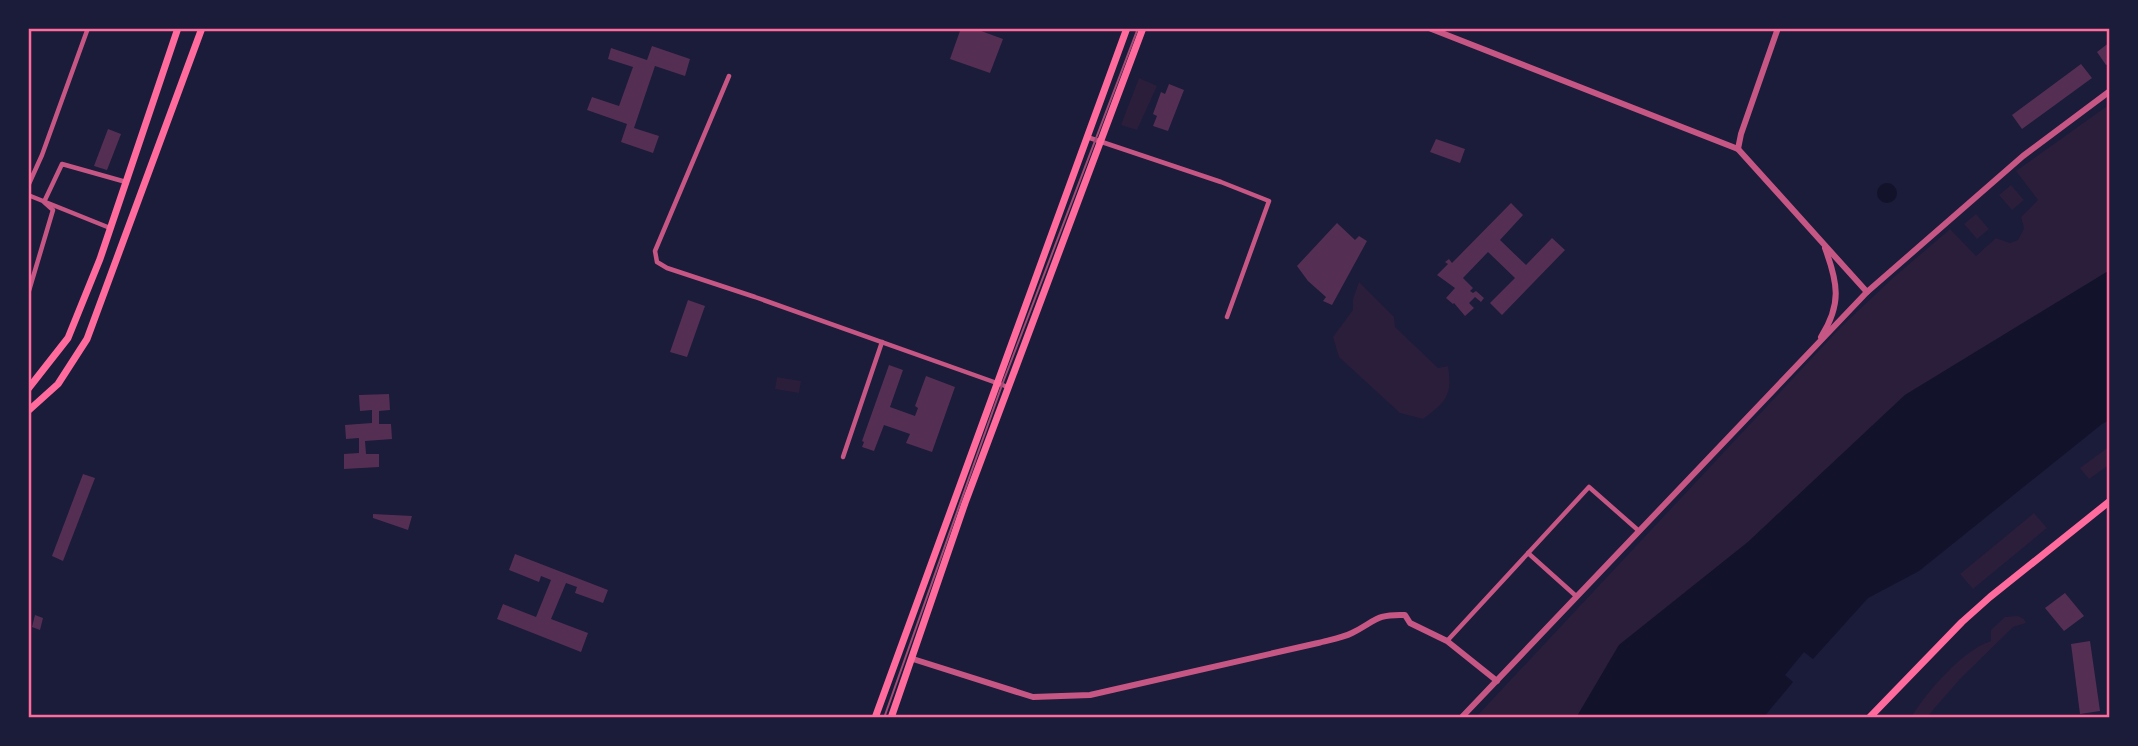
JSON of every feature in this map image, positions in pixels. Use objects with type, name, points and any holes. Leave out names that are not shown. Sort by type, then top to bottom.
[{"type":"main road","points":[[28,389],[68,338],[110,228],[178,28]]},
{"type":"main road","points":[[28,411],[58,384],[87,339],[202,28]]},
{"type":"main road","points":[[875,718],[1128,28]]},
{"type":"main road","points":[[891,718],[964,503],[1143,28]]},
{"type":"main road","points":[[1025,305],[1038,310]]},
{"type":"main road","points":[[50,362],[65,373]]},
{"type":"main road","points":[[1869,718],[1962,622],[2110,501]]},
{"type":"main road","points":[[898,654],[913,659]]},
{"type":"street","points":[[28,186],[88,28]]},
{"type":"street","points":[[1429,28],[1738,149],[1867,292]]},
{"type":"street","points":[[1738,149],[1777,28]]},
{"type":"street","points":[[729,76],[655,251],[657,262],[667,268],[1009,387]]},
{"type":"street","points":[[1461,718],[1867,292],[2023,156],[2110,90]]},
{"type":"street","points":[[1087,137],[1269,201],[1227,317]]},
{"type":"street","points":[[44,202],[62,164],[126,182]]},
{"type":"street","points":[[28,195],[110,228]]},
{"type":"street","points":[[28,294],[53,210],[44,202]]},
{"type":"street","points":[[1816,346],[1829,323],[1836,302],[1836,284],[1823,243]]},
{"type":"street","points":[[843,457],[882,342]]},
{"type":"street","points":[[1447,641],[1589,487],[1640,532]]},
{"type":"street","points":[[1528,553],[1576,596]]},
{"type":"street","points":[[913,659],[1034,697],[1080,696],[1318,643],[1351,634],[1370,621],[1389,615],[1405,615],[1409,623],[1447,641],[1497,681]]},
{"type":"shaded area","points":[[1139,78],[1157,86],[1137,130],[1121,125]]},
{"type":"shaded area","points":[[2110,104],[2110,270],[1905,395],[1748,542],[1619,645],[1576,718],[1475,718],[1842,326],[1894,277],[1950,229],[1976,256],[1996,238],[2010,243],[2018,240],[2024,228],[2021,217],[2038,200],[2016,171]]},
{"type":"shaded area","points":[[1887,183],[1894,186],[1897,193],[1894,200],[1887,203],[1880,200],[1877,193],[1880,186]]},
{"type":"shaded area","points":[[2011,185],[2024,200],[2012,210],[1999,195]]},
{"type":"shaded area","points":[[1976,214],[1989,229],[1977,239],[1964,224]]},
{"type":"shaded area","points":[[2110,270],[2110,420],[1919,571],[1868,598],[1813,659],[1804,652],[1785,675],[1793,682],[1763,718],[1576,718],[1619,645],[1748,542],[1905,395]]},
{"type":"shaded area","points":[[1359,282],[1394,317],[1395,327],[1438,368],[1448,366],[1449,384],[1446,397],[1423,419],[1400,413],[1339,357],[1333,337],[1353,310],[1353,299]]},
{"type":"shaded area","points":[[777,377],[801,381],[799,393],[775,389]]},
{"type":"shaded area","points":[[2110,446],[2110,464],[2089,479],[2080,468]]},
{"type":"shaded area","points":[[2034,513],[2047,528],[1973,589],[1960,574]]},
{"type":"shaded area","points":[[2018,616],[2026,623],[2013,627],[1960,679],[1926,718],[1911,718],[1946,673],[1969,653],[1991,641],[1991,630],[2005,617]]},
{"type":"building","points":[[961,28],[973,28],[1003,39],[990,73],[950,59]]},
{"type":"building","points":[[2110,42],[2110,63],[2106,65],[2097,52]]},
{"type":"building","points":[[652,46],[690,59],[685,76],[655,66],[634,128],[659,136],[653,153],[621,142],[627,124],[587,110],[592,97],[619,106],[633,67],[608,59],[611,48],[647,60]]},
{"type":"building","points":[[2081,64],[2092,78],[2022,129],[2012,115]]},
{"type":"building","points":[[1169,84],[1184,90],[1168,131],[1153,126],[1157,116],[1153,114],[1161,92],[1165,94]]},
{"type":"building","points":[[108,129],[121,134],[107,170],[94,166]]},
{"type":"building","points":[[1436,139],[1465,149],[1460,163],[1430,152]]},
{"type":"building","points":[[1511,203],[1523,215],[1500,240],[1526,265],[1552,238],[1565,250],[1502,315],[1490,303],[1515,278],[1488,252],[1463,278],[1473,288],[1470,291],[1476,291],[1484,298],[1481,302],[1475,297],[1469,303],[1474,308],[1465,316],[1446,298],[1455,288],[1437,275],[1448,264],[1445,262],[1449,259],[1452,263]]},
{"type":"building","points":[[1337,223],[1355,240],[1359,236],[1367,241],[1332,305],[1323,301],[1326,297],[1308,281],[1297,266]]},
{"type":"building","points":[[688,300],[705,306],[687,357],[670,352]]},
{"type":"building","points":[[889,365],[903,370],[890,407],[915,416],[918,408],[915,406],[926,376],[955,387],[932,452],[906,443],[910,434],[884,425],[874,451],[862,447]]},
{"type":"building","points":[[389,394],[390,410],[379,411],[379,424],[391,424],[392,439],[365,441],[366,454],[379,454],[379,467],[344,469],[344,454],[359,453],[359,438],[346,439],[345,425],[372,423],[372,410],[360,411],[359,395]]},
{"type":"building","points":[[83,474],[95,478],[63,561],[52,556]]},
{"type":"building","points":[[373,514],[412,516],[408,530],[373,518]]},
{"type":"building","points":[[515,554],[608,590],[603,603],[575,593],[577,587],[566,583],[551,619],[588,633],[581,652],[497,619],[503,604],[536,617],[551,580],[541,576],[539,582],[509,570]]},
{"type":"building","points":[[2065,593],[2084,616],[2064,631],[2045,608]]},
{"type":"building","points":[[35,615],[43,618],[40,630],[32,627]]},
{"type":"building","points":[[2090,641],[2100,711],[2080,714],[2071,644]]},
{"type":"tram line","points":[[884,718],[1002,385],[1138,28]]}]
